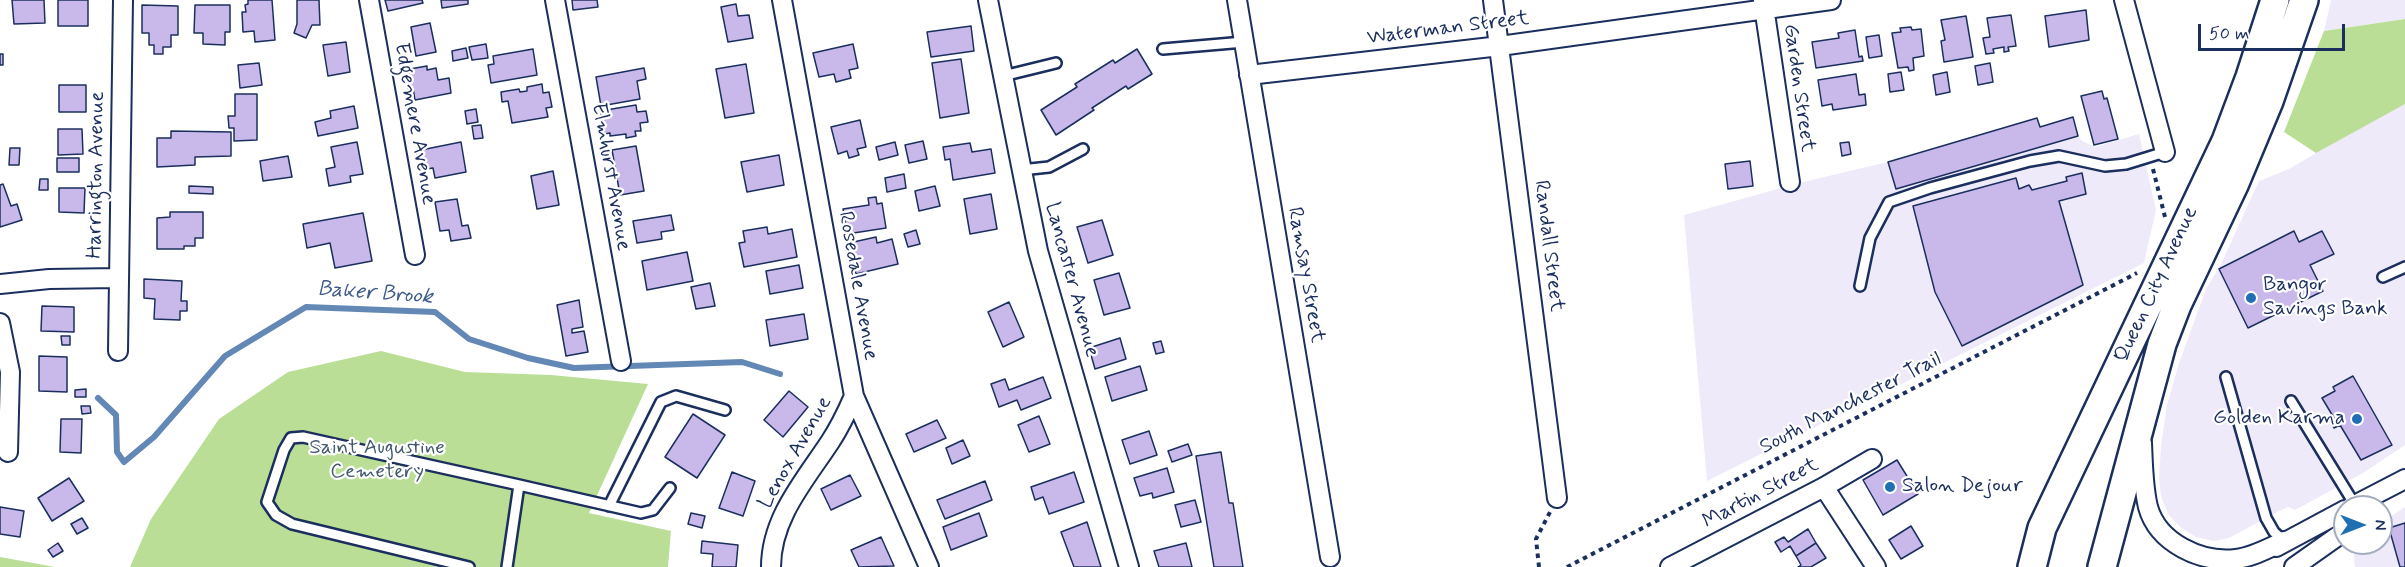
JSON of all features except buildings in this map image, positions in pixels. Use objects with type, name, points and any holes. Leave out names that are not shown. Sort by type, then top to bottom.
[{"type":"main road","name":"Queen City Avenue","points":[[2030,565],[2042,528],[2226,141],[2275,0]]},
{"type":"main road","name":"Queen City Avenue","points":[[2102,567],[2162,344],[2270,101],[2304,0]]},
{"type":"street","name":"Harrington Avenue","points":[[118,351],[123,0]]},
{"type":"street","name":"Edgemere Avenue","points":[[369,0],[415,255]]},
{"type":"street","name":"Elmhurst Avenue","points":[[555,0],[621,361]]},
{"type":"street","name":"Rosedale Avenue","points":[[782,0],[854,396],[929,567]]},
{"type":"street","name":"Lancaster Avenue","points":[[988,0],[1021,170],[1047,286],[1129,567]]},
{"type":"street","name":"Ramsay Street","points":[[1237,0],[1330,556]]},
{"type":"street","name":"Randall Street","points":[[1493,0],[1557,498]]},
{"type":"street","name":"Waterman Street","points":[[1249,75],[1500,46],[1763,4],[1831,0]]},
{"type":"street","points":[[2124,0],[2157,154]]},
{"type":"street","name":"Garden Street","points":[[1763,4],[1790,182]]},
{"type":"street","points":[[0,284],[49,279],[118,278]]},
{"type":"street","points":[[0,323],[10,372],[8,452]]},
{"type":"street","name":"Lenox Avenue","points":[[771,567],[774,540],[782,518],[793,497],[844,420],[854,396]]},
{"type":"street","points":[[2141,421],[2148,508],[2162,532],[2174,543],[2201,555],[2236,559],[2284,541],[2333,516]]},
{"type":"street","name":"Martin Street","points":[[1670,567],[1824,487],[1872,459]]},
{"type":"street","points":[[1824,487],[1876,567]]},
{"type":"street","points":[[2383,495],[2405,487]]},
{"type":"street","points":[[2284,541],[2306,564],[2333,541]]},
{"type":"street","points":[[2247,567],[2284,541]]},
{"type":"lane","points":[[1163,49],[1244,42]]},
{"type":"lane","points":[[1003,76],[1056,63]]},
{"type":"lane","points":[[1021,170],[1049,167],[1083,149]]},
{"type":"lane","points":[[1860,286],[1870,238],[1889,202],[1930,188],[2030,161],[2059,156],[2105,166],[2126,164],[2157,154]]},
{"type":"lane","points":[[2383,277],[2405,267]]},
{"type":"lane","points":[[2226,377],[2265,518],[2274,532],[2284,541]]},
{"type":"lane","points":[[609,506],[661,402],[676,396],[725,410]]},
{"type":"lane","points":[[2291,402],[2343,495]]},
{"type":"lane","points":[[469,567],[292,524],[276,515],[267,502],[284,450],[291,438],[303,437],[641,513],[653,510],[670,488]]},
{"type":"lane","points":[[507,567],[519,485]]},
{"type":"path","points":[[2157,154],[2168,226]]},
{"type":"path","name":"South Manchester Trail","points":[[1568,567],[2138,273]]},
{"type":"path","points":[[1539,567],[1536,539],[1557,498]]},
{"type":"shaded area","points":[[2331,0],[2405,0],[2405,19],[2324,31]]},
{"type":"shaded area","points":[[2405,101],[2405,445],[2363,473],[2295,510],[2288,507],[2229,538],[2214,541],[2196,537],[2180,527],[2168,514],[2161,496],[2159,478],[2167,405],[2179,363],[2206,289],[2221,264],[2259,181],[2289,169]]},
{"type":"shaded area","points":[[2073,117],[2078,136],[2082,141],[2095,147],[2139,134],[2156,210],[2144,263],[1707,481],[1684,215],[1803,182],[1888,162],[2037,118],[2040,127]]},
{"type":"shaded area","points":[[2405,507],[2405,567],[2355,567],[2354,555],[2393,555],[2393,515]]},
{"type":"green space","points":[[2405,19],[2405,104],[2316,153],[2284,132],[2324,31]]},
{"type":"green space","name":"Saint Augustine Cemetery","points":[[381,351],[465,372],[551,375],[648,384],[589,513],[671,531],[668,567],[130,567],[151,519],[219,419],[288,372]]},
{"type":"green space","points":[[0,557],[55,567],[0,567]]},
{"type":"waterway","name":"Baker Brook","points":[[98,398],[116,415],[117,452],[124,462],[154,437],[225,356],[306,307],[435,312],[469,339],[528,358],[574,368],[742,362],[780,374]]},
{"type":"place","name":"Bangor Savings Bank","points":[[2251,298]]},
{"type":"place","name":"Golden Karma","points":[[2357,419]]},
{"type":"place","name":"Salon Dejour","points":[[1890,487]]}]
